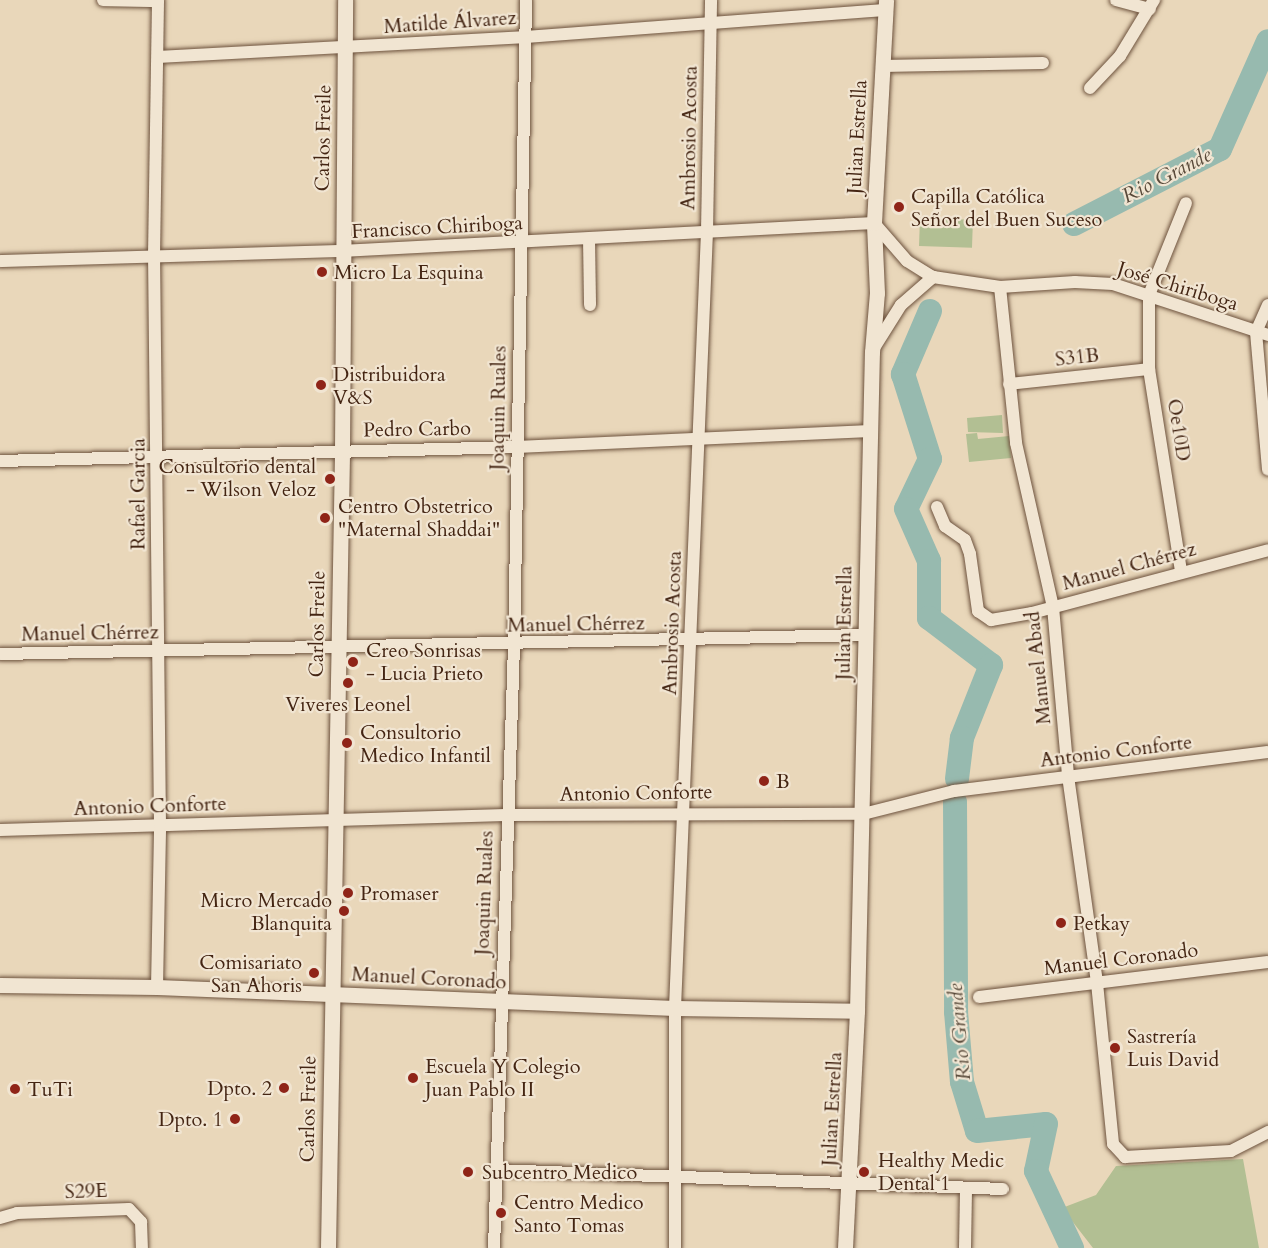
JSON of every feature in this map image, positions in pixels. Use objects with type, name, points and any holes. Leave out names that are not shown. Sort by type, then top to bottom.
[{"type":"street","points":[[103,0],[158,0]]},
{"type":"street","name":"Rafael Garcia","points":[[157,987],[160,825],[158,459],[154,256],[159,57],[158,0]]},
{"type":"street","name":"Carlos Freile","points":[[328,1248],[342,450],[341,251],[345,0]]},
{"type":"street","name":"Joaquin Ruales","points":[[494,1248],[506,814],[514,645],[526,0]]},
{"type":"street","name":"Ambrosio Acosta","points":[[675,1248],[675,1008],[686,811],[690,641],[707,232],[711,0]]},
{"type":"street","points":[[1090,88],[1120,56],[1152,4],[1116,0]]},
{"type":"street","name":"Matilde Álvarez","points":[[159,57],[525,37],[885,5]]},
{"type":"street","name":"Julian Estrella","points":[[845,1248],[857,1011],[872,352],[878,293],[874,223],[885,5]]},
{"type":"street","points":[[882,66],[1043,63]]},
{"type":"street","points":[[1149,295],[1186,203]]},
{"type":"street","name":"Francisco Chiriboga","points":[[0,261],[341,251],[874,223]]},
{"type":"street","name":"José Chiriboga","points":[[874,223],[907,261],[933,277],[1000,287],[1075,282],[1113,284],[1262,333]]},
{"type":"street","points":[[589,239],[590,305]]},
{"type":"street","points":[[872,352],[901,305],[933,277]]},
{"type":"street","name":"Manuel Abad","points":[[1000,287],[1016,443],[1053,607],[1068,776],[1097,983],[1113,1144],[1118,1153],[1125,1157],[1231,1151],[1268,1132]]},
{"type":"street","name":"Oe10D","points":[[1149,295],[1149,369],[1181,571]]},
{"type":"street","points":[[1268,305],[1262,333],[1268,469]]},
{"type":"street","name":"S31B","points":[[1009,384],[1149,369]]},
{"type":"street","name":"Pedro Carbo","points":[[0,461],[158,459],[342,450],[517,447],[870,431]]},
{"type":"street","name":"Manuel Chérrez","points":[[937,507],[945,526],[965,540],[970,554],[978,610],[982,617],[991,620],[1053,607],[1181,571],[1268,550]]},
{"type":"street","name":"Manuel Chérrez","points":[[0,654],[514,645],[865,635]]},
{"type":"street","name":"Antonio Conforte","points":[[0,830],[506,814],[686,811],[862,814],[954,791],[1268,752]]},
{"type":"street","name":"Manuel Coronado","points":[[979,997],[1268,962]]},
{"type":"street","name":"Manuel Coronado","points":[[0,985],[157,987],[675,1008],[857,1011]]},
{"type":"street","points":[[495,1170],[966,1190],[1003,1189]]},
{"type":"street","points":[[964,1248],[966,1190]]},
{"type":"street","name":"S29E","points":[[0,1218],[17,1213],[129,1209],[141,1222],[142,1248]]},
{"type":"green space","points":[[920,218],[973,220],[972,248],[919,246]]},
{"type":"green space","points":[[1002,415],[1003,433],[968,432],[967,418]]},
{"type":"green space","points":[[977,433],[978,439],[1009,436],[1011,458],[969,462],[966,434]]},
{"type":"green space","points":[[1243,1159],[1259,1248],[1093,1248],[1062,1208],[1096,1195],[1116,1166]]},
{"type":"waterway","name":"Rio Grande","points":[[1074,224],[1220,149],[1268,41]]},
{"type":"waterway","name":"Rio Grande","points":[[930,311],[903,374],[930,459],[906,509],[929,561],[929,618],[991,665],[962,738],[957,779]]},
{"type":"waterway","name":"Rio Grande","points":[[955,802],[956,1012],[962,1082],[977,1131],[1046,1124],[1036,1171],[1072,1248]]},
{"type":"place","name":"Capilla Católica Señor del Buen Suceso","points":[[899,207]]},
{"type":"place","name":"Micro La Esquina","points":[[322,272]]},
{"type":"place","name":"Distribuidora V&S","points":[[321,385]]},
{"type":"place","name":"Consultorio dental - Wilson Veloz","points":[[330,479]]},
{"type":"place","name":"Centro Obstetrico \"Maternal Shaddai\"","points":[[325,518]]},
{"type":"place","name":"Creo Sonrisas - Lucia Prieto","points":[[353,662]]},
{"type":"place","name":"Viveres Leonel","points":[[348,683]]},
{"type":"place","name":"Consultorio Medico Infantil","points":[[347,743]]},
{"type":"place","name":"B","points":[[764,781]]},
{"type":"place","name":"Promaser","points":[[348,893]]},
{"type":"place","name":"Micro Mercado Blanquita","points":[[344,911]]},
{"type":"place","name":"Petkay","points":[[1061,923]]},
{"type":"place","name":"Comisariato San Ahoris","points":[[314,973]]},
{"type":"place","name":"Sastrería Luis David","points":[[1115,1048]]},
{"type":"place","name":"Escuela Y Colegio Juan Pablo II","points":[[413,1078]]},
{"type":"place","name":"Dpto. 2","points":[[284,1088]]},
{"type":"place","name":"TuTi","points":[[15,1089]]},
{"type":"place","name":"Dpto. 1","points":[[235,1119]]},
{"type":"place","name":"Subcentro Medico","points":[[468,1172]]},
{"type":"place","name":"Healthy Medic Dental 1","points":[[864,1172]]},
{"type":"place","name":"Centro Medico Santo Tomas","points":[[501,1213]]}]
